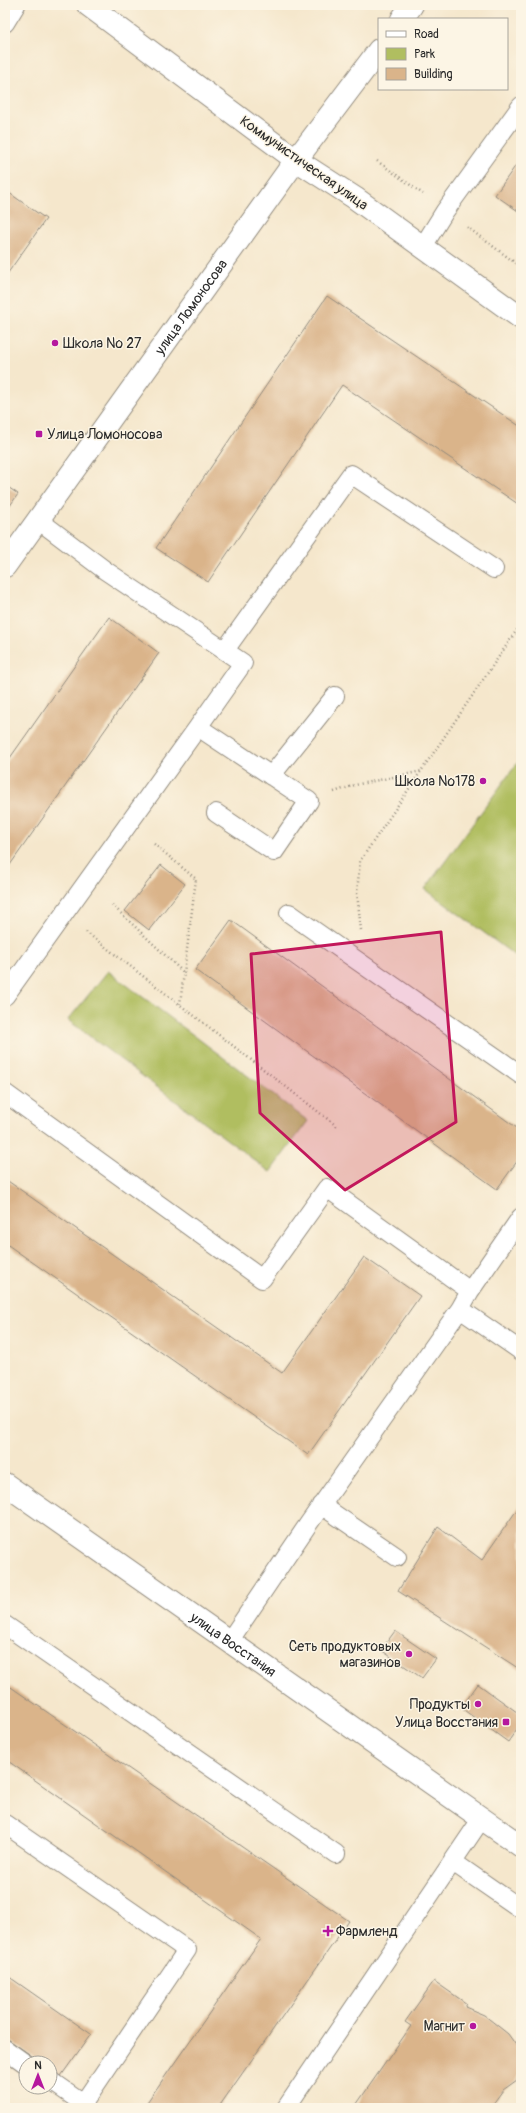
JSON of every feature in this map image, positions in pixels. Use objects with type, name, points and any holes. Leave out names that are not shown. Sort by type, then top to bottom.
[{"type":"street","name":"Коммунистическая улица","points":[[88,5],[296,160],[355,198],[422,248],[521,317]]},
{"type":"street","points":[[403,18],[412,5]]},
{"type":"street","name":"улица Ломоносова","points":[[5,566],[296,160],[378,51]]},
{"type":"street","name":"улица Восстания","points":[[5,1484],[230,1640],[521,1846]]},
{"type":"lane","points":[[5,23],[16,5]]},
{"type":"lane","points":[[422,248],[445,211],[521,106]]},
{"type":"lane","points":[[225,650],[351,474],[494,569]]},
{"type":"lane","points":[[5,996],[243,663],[106,571],[37,520]]},
{"type":"lane","points":[[271,776],[335,696]]},
{"type":"lane","points":[[198,727],[309,801],[274,852],[216,813]]},
{"type":"lane","points":[[289,913],[521,1075]]},
{"type":"lane","points":[[5,1093],[262,1279],[327,1188],[470,1291]]},
{"type":"lane","points":[[230,1640],[321,1505],[460,1309],[470,1291],[521,1217]]},
{"type":"lane","points":[[460,1309],[521,1350]]},
{"type":"lane","points":[[321,1505],[397,1557]]},
{"type":"lane","points":[[5,1625],[336,1854]]},
{"type":"lane","points":[[286,2108],[482,1818]]},
{"type":"lane","points":[[5,1824],[188,1950],[81,2106],[58,2087]]},
{"type":"lane","points":[[453,1862],[521,1909]]},
{"type":"lane","points":[[5,2049],[18,2058]]},
{"type":"path","points":[[366,966],[357,894],[360,861],[521,624]]},
{"type":"path","points":[[309,801],[355,785],[422,770]]},
{"type":"path","points":[[154,844],[196,879],[180,1004]]},
{"type":"path","points":[[112,905],[184,974]]},
{"type":"path","points":[[86,932],[338,1127]]},
{"type":"highlighted area","points":[[441,932],[456,1122],[345,1190],[260,1113],[251,954]]},
{"type":"green space","points":[[521,758],[521,960],[425,889]]},
{"type":"green space","points":[[108,971],[308,1121],[270,1172],[68,1020]]},
{"type":"building","points":[[521,158],[521,213],[495,195]]},
{"type":"building","points":[[5,190],[46,219],[5,277]]},
{"type":"building","points":[[327,296],[521,427],[521,506],[342,385],[208,582],[156,548]]},
{"type":"building","points":[[5,485],[18,494],[5,513]]},
{"type":"building","points":[[109,617],[159,653],[5,872],[5,765]]},
{"type":"building","points":[[161,865],[185,884],[149,930],[125,911]]},
{"type":"building","points":[[231,920],[521,1131],[521,1156],[497,1189],[195,970]]},
{"type":"building","points":[[5,1179],[282,1373],[364,1257],[420,1296],[308,1455],[5,1243]]},
{"type":"building","points":[[521,1504],[521,1670],[398,1591],[438,1527],[482,1560]]},
{"type":"building","name":"Сеть продуктовых магазинов","points":[[395,1631],[436,1659],[422,1678],[381,1650]]},
{"type":"building","points":[[5,1683],[349,1921],[218,2108],[143,2108],[261,1939],[5,1759]]},
{"type":"building","points":[[478,1684],[521,1715],[521,1723],[508,1742],[461,1708]]},
{"type":"building","points":[[5,1974],[91,2034],[61,2076],[58,2074],[58,2055],[31,2055],[5,2037]]},
{"type":"building","points":[[434,1981],[467,2004],[465,2007],[484,2015],[508,2034],[518,2048],[521,2057],[521,2070],[517,2080],[503,2090],[490,2108],[354,2108],[411,2026],[405,2022]]},
{"type":"place","name":"Школа № 27","points":[[55,343]]},
{"type":"place","name":"Улица Ломоносова","points":[[39,434]]},
{"type":"place","name":"Школа №178","points":[[483,781]]},
{"type":"place","name":"Сеть продуктовых магазинов","points":[[409,1654]]},
{"type":"place","name":"Продукты","points":[[478,1704]]},
{"type":"place","name":"Улица Восстания","points":[[506,1722]]},
{"type":"place","name":"Фармленд","points":[[328,1931]]},
{"type":"place","name":"Магнит","points":[[473,2026]]}]
